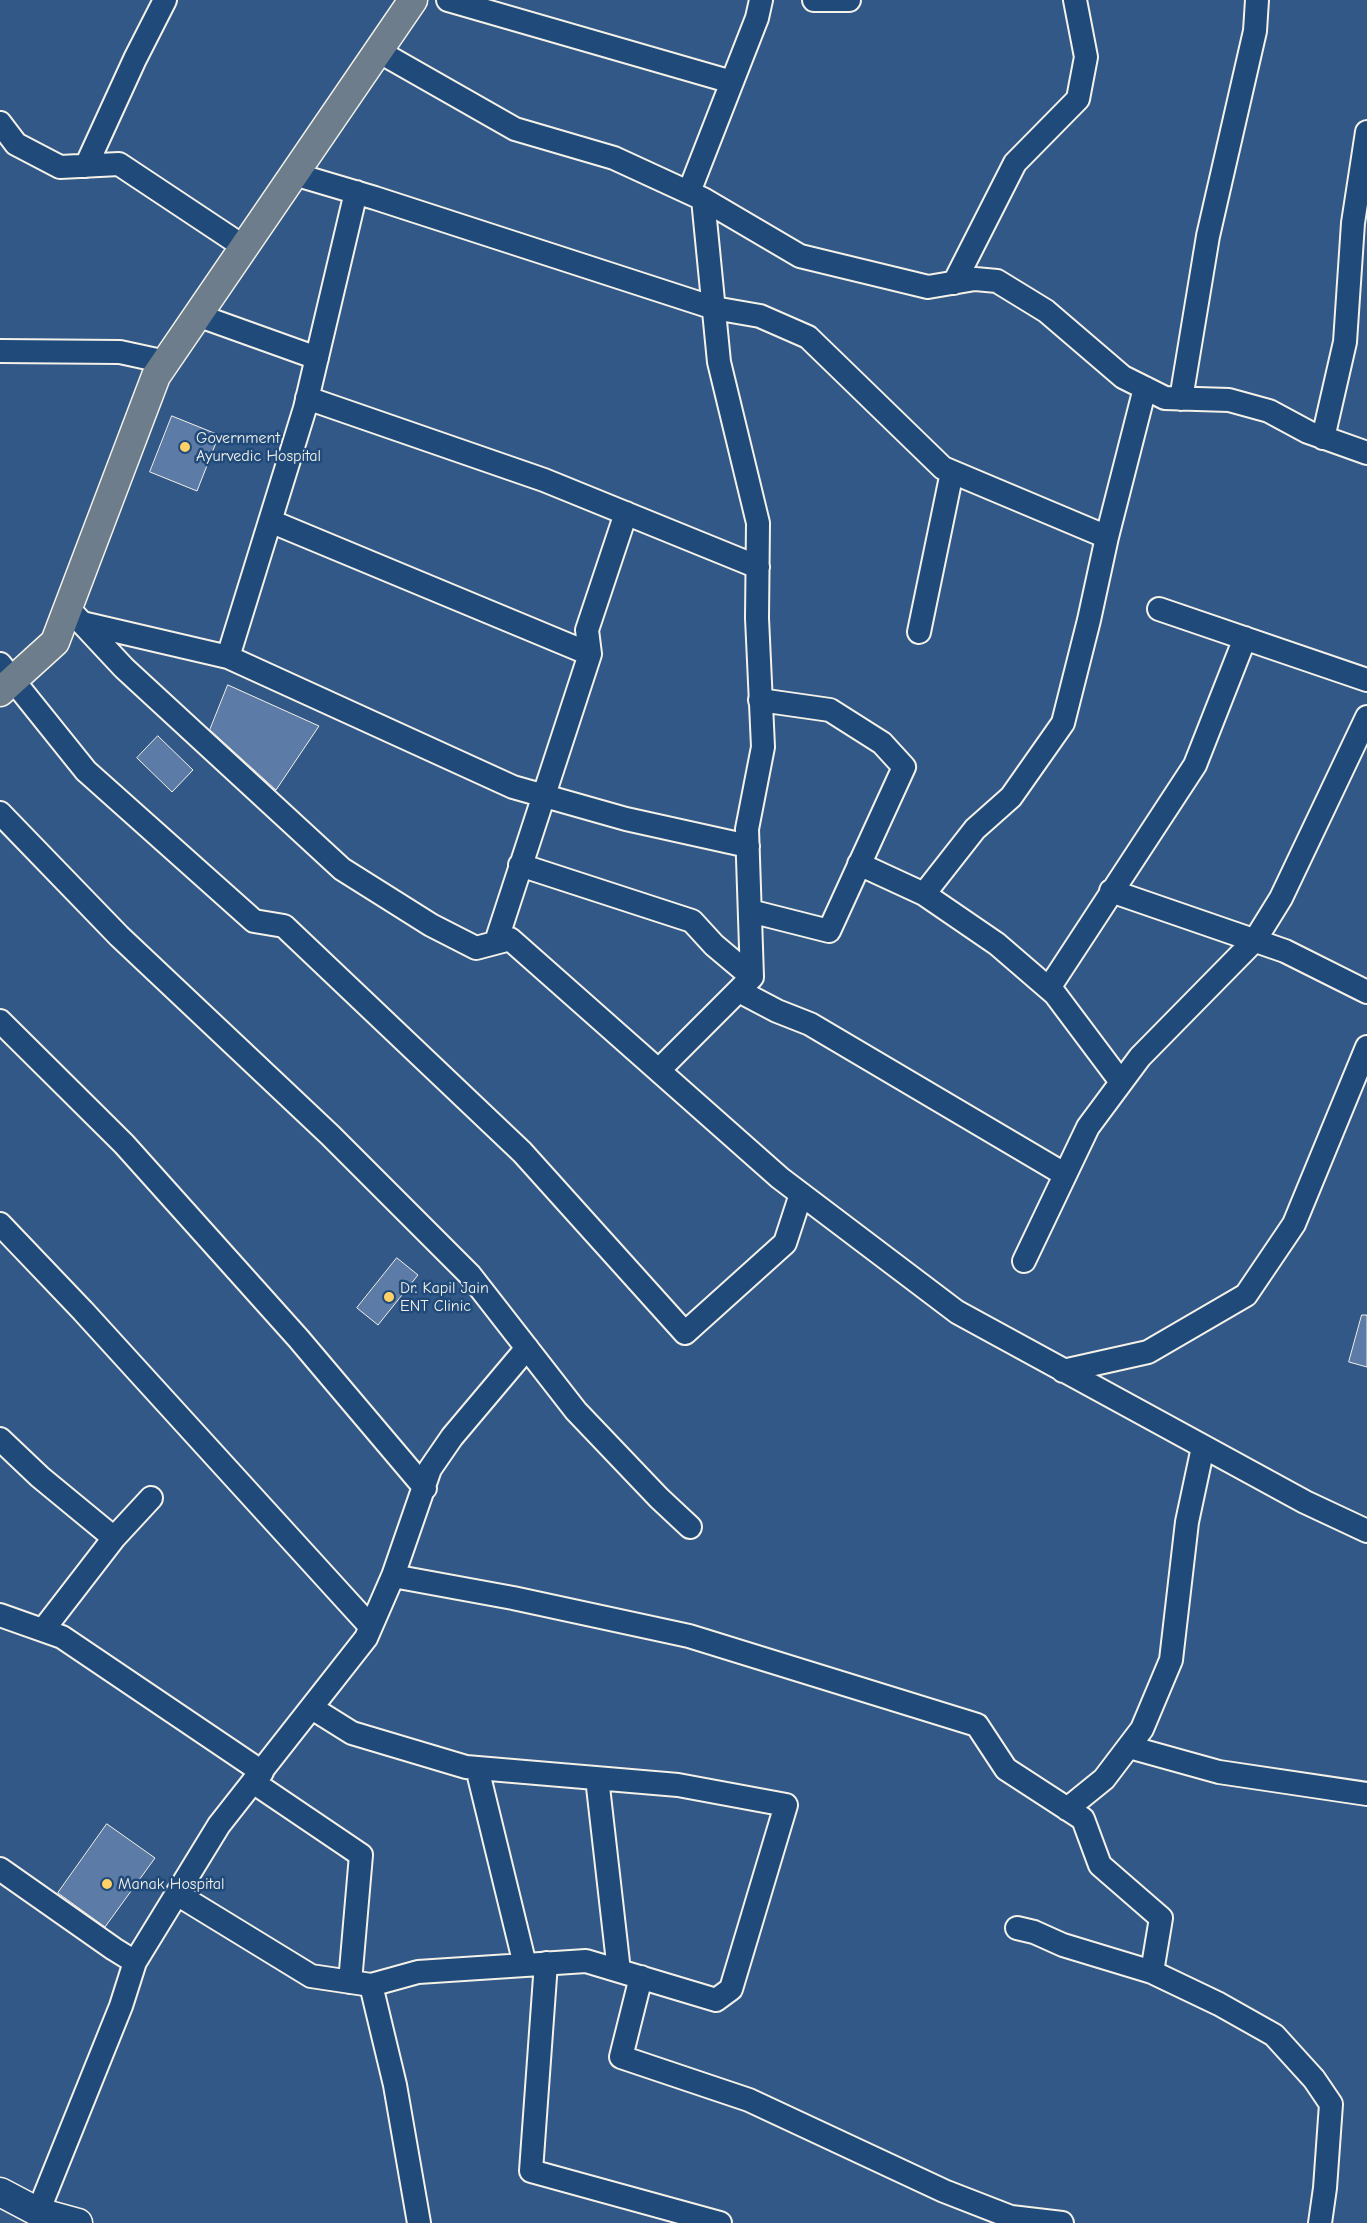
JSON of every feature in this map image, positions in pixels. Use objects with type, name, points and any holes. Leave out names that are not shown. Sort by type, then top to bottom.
[{"type":"main road","points":[[4,679],[55,642],[75,615],[156,376],[413,0]]},
{"type":"street","points":[[86,166],[135,59],[165,0]]},
{"type":"street","points":[[448,0],[732,82]]},
{"type":"street","points":[[659,1070],[745,984],[750,911],[747,829],[762,747],[757,618],[758,523],[719,362],[714,308],[696,196],[732,82],[757,18],[761,0]]},
{"type":"street","points":[[814,0],[849,0]]},
{"type":"street","points":[[954,283],[1015,163],[1078,99],[1086,57],[1075,0]]},
{"type":"street","points":[[1181,399],[1208,236],[1255,31],[1257,0]]},
{"type":"street","points":[[378,51],[515,129],[614,158],[696,196],[800,256],[928,287],[975,279],[997,281],[1046,311],[1123,377],[1165,398],[1229,400],[1270,411],[1308,432],[1367,453]]},
{"type":"street","points":[[0,123],[16,144],[60,167],[119,164],[244,247]]},
{"type":"street","points":[[1323,438],[1345,342],[1353,223],[1367,132]]},
{"type":"street","points":[[294,174],[356,192],[714,308],[760,316],[808,337],[943,468],[1107,537]]},
{"type":"street","points":[[228,657],[307,398],[356,192]]},
{"type":"street","points":[[197,315],[317,358]]},
{"type":"street","points":[[0,351],[120,352],[166,362]]},
{"type":"street","points":[[924,894],[975,829],[1011,797],[1063,723],[1145,388]]},
{"type":"street","points":[[307,398],[544,480],[758,567]]},
{"type":"street","points":[[919,632],[952,472]]},
{"type":"street","points":[[496,942],[590,654],[587,630],[626,513]]},
{"type":"street","points":[[270,521],[590,654]]},
{"type":"street","points":[[1159,608],[1367,680]]},
{"type":"street","points":[[75,615],[228,657],[513,786],[626,819],[748,846]]},
{"type":"street","points":[[75,615],[124,668],[342,869],[431,925],[476,948],[510,939],[780,1178],[957,1312],[1305,1502],[1367,1531]]},
{"type":"street","points":[[1048,988],[1196,765],[1245,638]]},
{"type":"street","points":[[4,679],[86,771],[254,921],[284,926],[522,1152],[685,1333],[785,1243],[801,1194]]},
{"type":"street","points":[[750,911],[829,931],[904,767],[882,743],[830,710],[760,700]]},
{"type":"street","points":[[1024,1261],[1088,1126],[1140,1056],[1255,940],[1281,898],[1367,717]]},
{"type":"street","points":[[0,812],[119,936],[330,1135],[470,1275],[576,1412],[659,1498],[690,1527]]},
{"type":"street","points":[[859,864],[924,894],[997,944],[1055,994],[1121,1082]]},
{"type":"street","points":[[520,865],[692,921],[745,984],[777,1011],[810,1024],[1064,1174]]},
{"type":"street","points":[[1111,891],[1285,950],[1367,992]]},
{"type":"street","points":[[0,1021],[124,1144],[298,1338],[425,1488]]},
{"type":"street","points":[[1063,1371],[1148,1352],[1246,1295],[1294,1224],[1367,1047]]},
{"type":"street","points":[[0,1224],[83,1311],[370,1626]]},
{"type":"street","points":[[38,2212],[121,2006],[135,1962],[219,1825],[366,1638],[393,1576],[430,1469],[452,1437],[527,1348]]},
{"type":"street","points":[[0,1439],[40,1477],[114,1538]]},
{"type":"street","points":[[1067,1809],[1104,1779],[1142,1729],[1171,1660],[1187,1522],[1203,1447]]},
{"type":"street","points":[[42,1630],[114,1538],[151,1498]]},
{"type":"street","points":[[393,1576],[513,1598],[689,1636],[977,1725],[1006,1769],[1083,1819],[1100,1865],[1161,1918],[1152,1972]]},
{"type":"street","points":[[0,1615],[62,1637],[258,1777],[361,1855],[360,1984],[395,2085],[418,2223]]},
{"type":"street","points":[[176,1894],[311,1976],[360,1984],[418,1972],[586,1961],[716,2000],[731,1989],[786,1804],[678,1786],[466,1767],[352,1733],[312,1708]]},
{"type":"street","points":[[1129,1746],[1219,1772],[1367,1794]]},
{"type":"street","points":[[477,1768],[536,1964],[530,2170],[720,2223]]},
{"type":"street","points":[[597,1778],[619,1971]]},
{"type":"street","points":[[0,1869],[135,1962]]},
{"type":"street","points":[[1017,1928],[1034,1932],[1063,1945],[1152,1972],[1218,2004],[1274,2035],[1314,2079],[1331,2104],[1325,2188],[1320,2223]]},
{"type":"street","points":[[641,1977],[621,2056],[750,2100],[944,2191],[1011,2217],[1062,2223]]},
{"type":"street","points":[[0,2192],[38,2212],[78,2223]]},
{"type":"building","points":[[172,416],[219,435],[197,491],[150,472]]},
{"type":"building","points":[[228,685],[319,726],[276,790],[210,730]]},
{"type":"building","points":[[158,736],[193,770],[172,792],[137,758]]},
{"type":"building","points":[[397,1258],[418,1275],[378,1325],[357,1308]]},
{"type":"building","points":[[1362,1315],[1367,1315],[1367,1367],[1349,1362]]},
{"type":"building","points":[[107,1824],[155,1858],[105,1927],[58,1893]]},
{"type":"place","name":"Government Ayurvedic Hospital","points":[[185,447]]},
{"type":"place","name":"Dr. Kapil Jain ENT Clinic","points":[[389,1297]]},
{"type":"place","name":"Manak Hospital","points":[[107,1884]]}]
